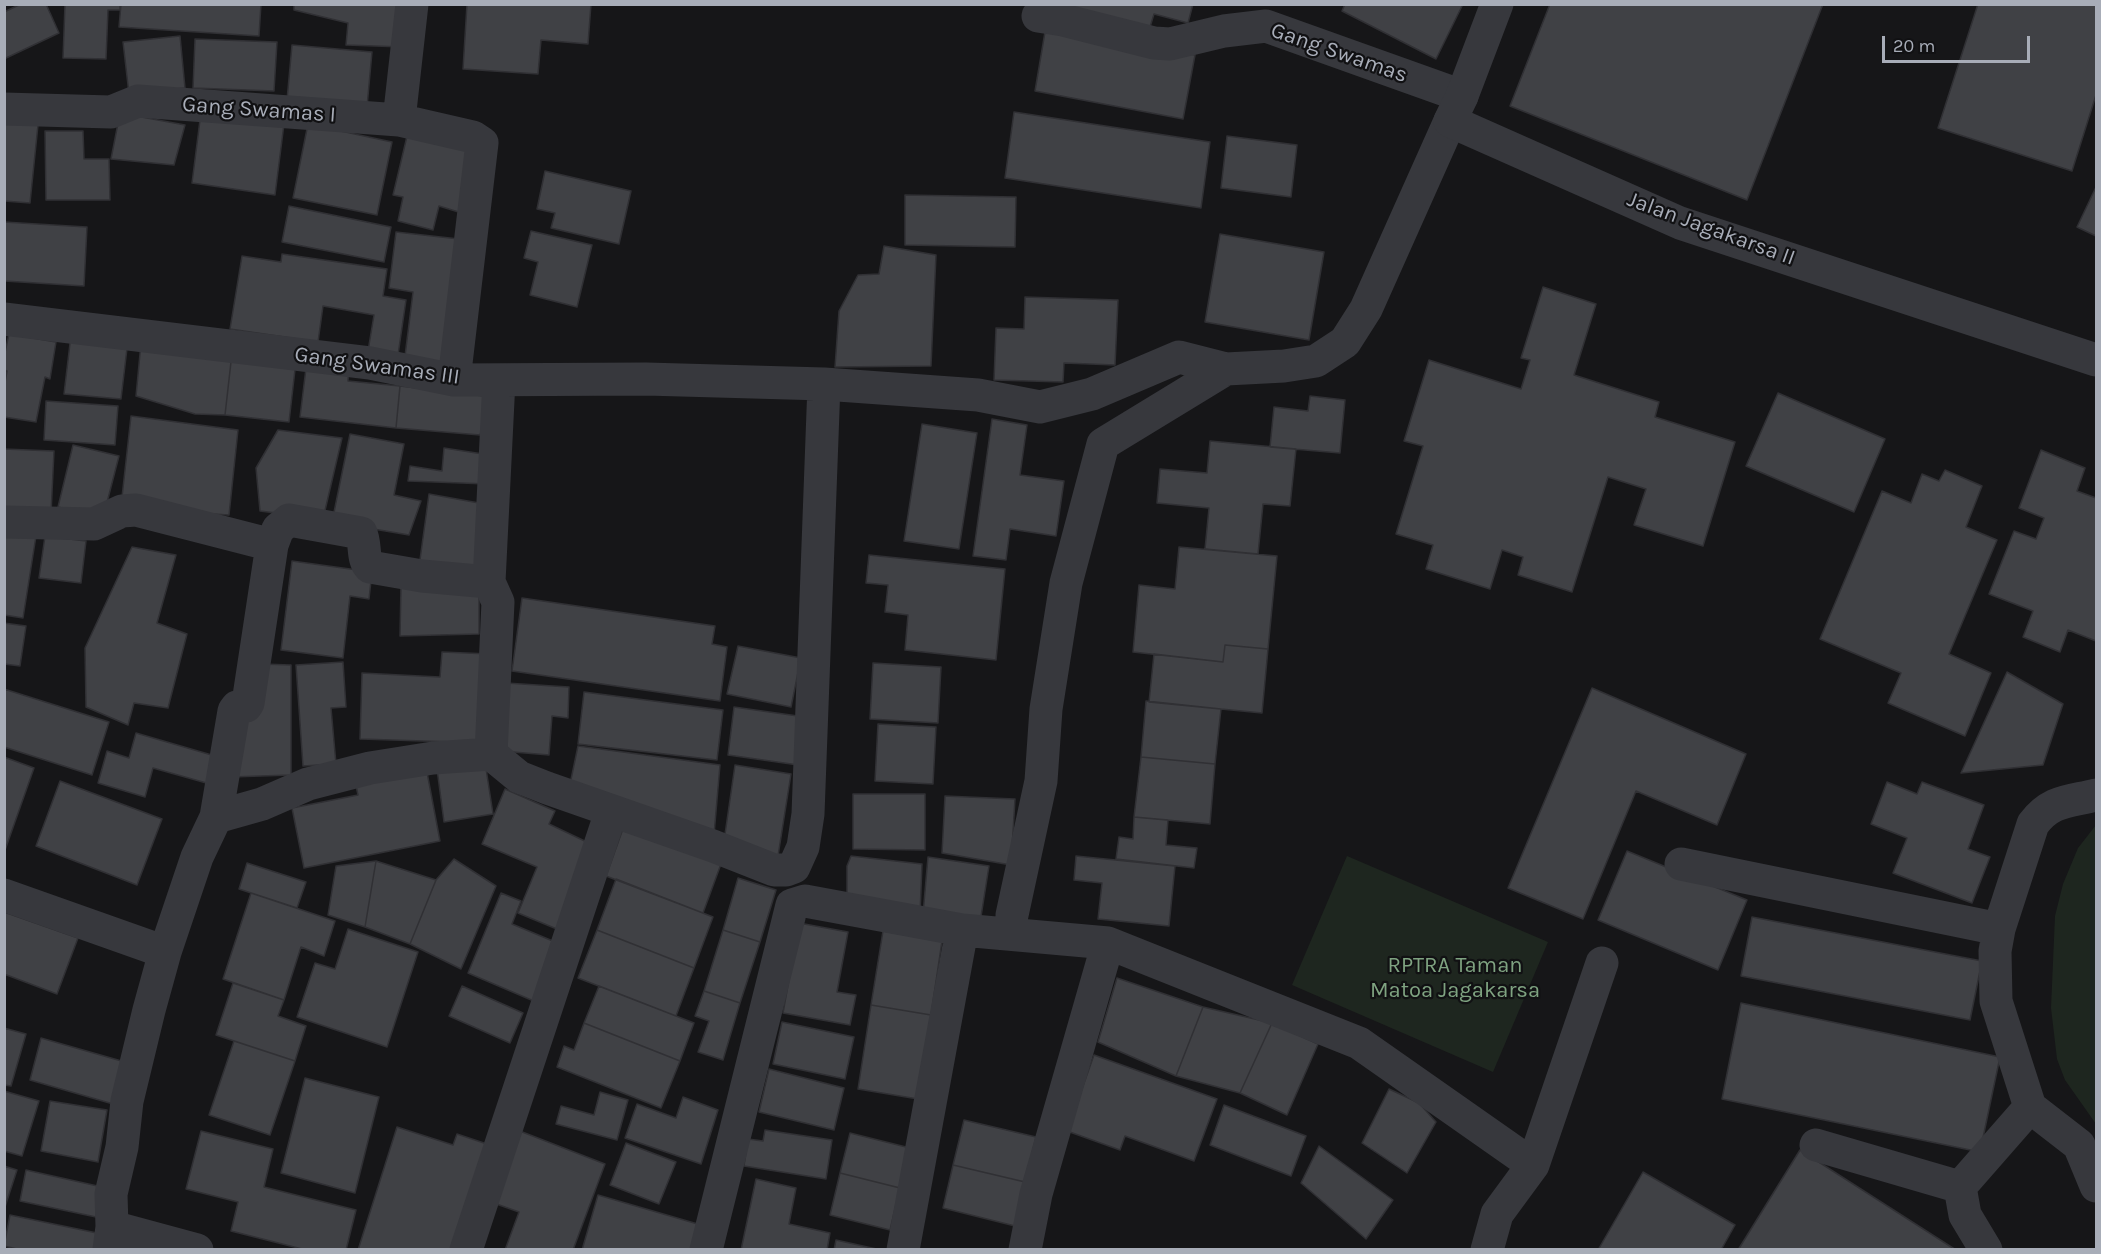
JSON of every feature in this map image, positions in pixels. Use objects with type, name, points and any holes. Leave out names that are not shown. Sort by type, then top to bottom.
[{"type":"street","points":[[399,120],[411,4]]},
{"type":"street","points":[[1012,915],[1041,781],[1046,709],[1066,583],[1103,444],[1226,369],[1284,366],[1316,361],[1345,342],[1366,309],[1456,109],[1497,4]]},
{"type":"street","name":"Gang Swamas","points":[[1038,16],[1154,43],[1170,44],[1224,31],[1266,26],[1456,109]]},
{"type":"street","name":"Gang Swamas I","points":[[4,109],[111,112],[138,101],[399,120],[473,137],[482,143],[454,380]]},
{"type":"street","name":"Jalan Jagakarsa II","points":[[1456,109],[1680,223],[2097,360]]},
{"type":"street","name":"Gang Swamas III","points":[[4,319],[370,363],[454,380],[646,379],[824,384],[978,395],[1040,407],[1092,394],[1179,357],[1226,369]]},
{"type":"street","points":[[491,754],[498,602],[489,582],[499,380]]},
{"type":"street","points":[[216,817],[262,804],[308,784],[370,768],[433,758],[491,754],[519,777],[612,812],[713,846],[774,870],[794,867],[803,847],[808,822],[824,384]]},
{"type":"street","points":[[4,522],[94,524],[122,511],[136,510],[272,545]]},
{"type":"street","points":[[197,1250],[110,1238],[111,1194],[122,1147],[127,1101],[165,952],[197,857],[216,817],[235,708],[246,706],[248,703],[272,545],[278,529],[289,520],[362,533],[365,560],[370,567],[422,576],[489,582]]},
{"type":"street","points":[[2097,795],[2055,804],[2043,811],[2033,824],[1999,929],[1995,951],[1996,1001],[2030,1107],[2079,1145],[2097,1186]]},
{"type":"street","points":[[466,1250],[612,812]]},
{"type":"street","points":[[1681,864],[1999,929]]},
{"type":"street","points":[[4,895],[165,952]]},
{"type":"street","points":[[706,1250],[792,906],[804,901],[962,930],[1108,943],[1359,1043],[1533,1166]]},
{"type":"street","points":[[903,1250],[962,930]]},
{"type":"street","points":[[1025,1250],[1036,1194],[1108,943]]},
{"type":"street","points":[[1487,1250],[1497,1214],[1533,1166],[1602,963]]},
{"type":"street","points":[[1960,1187],[2030,1107]]},
{"type":"street","points":[[1816,1145],[1960,1187]]},
{"type":"street","points":[[1960,1187],[1965,1215],[1986,1250]]},
{"type":"green space","points":[[2096,825],[2096,1124],[2065,1080],[2057,1059],[2051,1008],[2055,916],[2063,884],[2078,848]]},
{"type":"green space","name":"RPTRA Taman Matoa Jagakarsa","points":[[1347,856],[1548,942],[1493,1072],[1292,985]]},
{"type":"building","points":[[21,4],[46,4],[59,33],[4,59],[4,12]]},
{"type":"building","points":[[65,4],[120,4],[120,10],[108,10],[106,59],[63,58]]},
{"type":"building","points":[[121,4],[261,4],[259,36],[119,27]]},
{"type":"building","points":[[294,4],[405,4],[403,47],[346,45],[348,23],[294,10]]},
{"type":"building","points":[[467,4],[591,4],[588,44],[541,40],[538,74],[463,69]]},
{"type":"building","points":[[1038,4],[1193,4],[1188,23],[1154,14],[1147,37]]},
{"type":"building","points":[[1345,4],[1463,4],[1436,59],[1342,11]]},
{"type":"building","points":[[1550,4],[1823,4],[1747,200],[1510,106]]},
{"type":"building","points":[[1978,4],[2096,4],[2096,95],[2072,171],[1938,128]]},
{"type":"building","points":[[1046,26],[1195,55],[1183,119],[1035,91]]},
{"type":"building","points":[[180,36],[185,88],[129,94],[123,42]]},
{"type":"building","points":[[195,39],[277,42],[274,91],[193,88]]},
{"type":"building","points":[[292,45],[372,52],[367,107],[287,100]]},
{"type":"building","points":[[201,112],[284,124],[275,195],[192,183]]},
{"type":"building","points":[[1014,112],[1210,142],[1201,208],[1005,178]]},
{"type":"building","points":[[120,113],[185,125],[174,165],[111,159]]},
{"type":"building","points":[[4,122],[38,125],[30,203],[4,201]]},
{"type":"building","points":[[308,124],[392,142],[377,215],[293,198]]},
{"type":"building","points":[[45,131],[83,131],[84,159],[109,159],[110,200],[46,200]]},
{"type":"building","points":[[408,132],[474,148],[465,214],[439,206],[433,230],[398,221],[403,197],[393,195]]},
{"type":"building","points":[[1227,136],[1297,145],[1291,197],[1221,188]]},
{"type":"building","points":[[545,171],[631,191],[619,244],[551,228],[555,213],[537,209]]},
{"type":"building","points":[[2096,187],[2096,236],[2077,227]]},
{"type":"building","points":[[905,195],[1016,197],[1015,247],[905,245]]},
{"type":"building","points":[[289,206],[391,227],[384,262],[282,242]]},
{"type":"building","points":[[4,222],[87,227],[84,286],[4,281]]},
{"type":"building","points":[[531,231],[592,245],[577,307],[530,295],[538,262],[524,258]]},
{"type":"building","points":[[396,232],[468,240],[453,370],[404,364],[413,292],[389,288]]},
{"type":"building","points":[[1220,234],[1324,252],[1309,340],[1205,322]]},
{"type":"building","points":[[884,246],[936,255],[931,366],[835,367],[839,311],[858,275],[879,274]]},
{"type":"building","points":[[282,254],[387,269],[383,296],[406,300],[398,355],[368,351],[374,315],[323,306],[318,342],[230,329],[242,256],[281,262]]},
{"type":"building","points":[[1543,287],[1596,304],[1574,375],[1659,402],[1655,417],[1735,442],[1703,546],[1634,525],[1646,489],[1608,477],[1572,592],[1518,575],[1523,557],[1502,550],[1490,589],[1426,569],[1433,545],[1396,534],[1423,446],[1404,441],[1429,360],[1521,389],[1530,360],[1521,358]]},
{"type":"building","points":[[1025,297],[1118,300],[1115,365],[1064,363],[1063,382],[994,380],[996,328],[1024,329]]},
{"type":"building","points":[[9,334],[56,342],[50,379],[45,377],[36,422],[4,417],[4,388],[7,371],[4,370],[4,357]]},
{"type":"building","points":[[71,335],[128,340],[121,399],[64,394]]},
{"type":"building","points":[[141,343],[232,353],[225,415],[195,414],[136,396]]},
{"type":"building","points":[[232,353],[296,361],[289,422],[225,415]]},
{"type":"building","points":[[307,360],[349,364],[348,381],[400,386],[396,428],[300,417]]},
{"type":"building","points":[[400,386],[492,397],[480,435],[396,428]]},
{"type":"building","points":[[1778,393],[1885,439],[1854,512],[1746,466]]},
{"type":"building","points":[[1310,396],[1345,400],[1340,453],[1270,447],[1274,407],[1308,411]]},
{"type":"building","points":[[46,401],[118,406],[115,445],[44,440]]},
{"type":"building","points":[[131,416],[238,430],[229,515],[121,506]]},
{"type":"building","points":[[992,419],[1027,425],[1020,475],[1064,481],[1056,536],[1010,529],[1006,560],[973,556]]},
{"type":"building","points":[[922,424],[977,433],[959,549],[904,541]]},
{"type":"building","points":[[278,430],[342,438],[323,519],[260,511],[256,468]]},
{"type":"building","points":[[350,434],[404,444],[394,495],[421,501],[409,535],[332,522]]},
{"type":"building","points":[[1210,441],[1296,449],[1290,506],[1263,504],[1258,554],[1205,549],[1209,508],[1157,503],[1160,469],[1207,473]]},
{"type":"building","points":[[73,445],[119,456],[103,518],[58,507]]},
{"type":"building","points":[[444,448],[483,454],[487,484],[408,481],[410,466],[442,471]]},
{"type":"building","points":[[4,449],[54,451],[51,514],[4,512]]},
{"type":"building","points":[[2041,450],[2085,468],[2077,491],[2096,498],[2096,641],[2068,630],[2060,652],[2023,637],[2033,611],[1989,594],[2014,531],[2036,539],[2044,518],[2019,508]]},
{"type":"building","points":[[1945,470],[1982,486],[1966,527],[1997,540],[1949,654],[1991,673],[1965,736],[1888,703],[1901,673],[1820,639],[1882,491],[1911,503],[1922,474],[1939,481]]},
{"type":"building","points":[[429,494],[479,503],[481,576],[419,567]]},
{"type":"building","points":[[4,531],[36,536],[23,618],[4,615]]},
{"type":"building","points":[[45,536],[86,541],[81,583],[39,578]]},
{"type":"building","points":[[132,547],[176,555],[157,623],[187,634],[168,708],[134,703],[128,725],[86,707],[85,648]]},
{"type":"building","points":[[1179,547],[1277,556],[1268,649],[1225,645],[1223,662],[1133,652],[1139,585],[1175,589]]},
{"type":"building","points":[[869,555],[1005,569],[996,660],[905,650],[908,615],[885,612],[888,585],[866,583]]},
{"type":"building","points":[[292,561],[372,572],[369,599],[350,596],[343,658],[281,650]]},
{"type":"building","points":[[401,585],[479,588],[479,634],[400,636]]},
{"type":"building","points":[[522,598],[715,626],[712,644],[727,647],[720,701],[512,671]]},
{"type":"building","points":[[4,623],[26,626],[20,666],[4,664]]},
{"type":"building","points":[[1225,645],[1268,649],[1262,713],[1149,702],[1154,654],[1223,662]]},
{"type":"building","points":[[738,646],[801,658],[791,707],[727,694]]},
{"type":"building","points":[[442,652],[490,654],[487,743],[360,739],[362,673],[440,677]]},
{"type":"building","points":[[343,662],[346,707],[331,708],[336,764],[303,766],[296,665]]},
{"type":"building","points":[[873,663],[941,667],[938,723],[870,719]]},
{"type":"building","points":[[262,664],[291,665],[291,775],[231,777],[249,706]]},
{"type":"building","points":[[2007,672],[2063,704],[2043,765],[1961,773]]},
{"type":"building","points":[[506,683],[569,687],[568,718],[552,716],[549,755],[501,751]]},
{"type":"building","points":[[1592,688],[1746,754],[1717,825],[1636,791],[1583,919],[1508,888]]},
{"type":"building","points":[[4,689],[109,722],[92,775],[4,747]]},
{"type":"building","points":[[584,692],[723,710],[717,760],[578,744]]},
{"type":"building","points":[[1146,701],[1221,709],[1215,764],[1141,757]]},
{"type":"building","points":[[734,707],[805,717],[798,765],[728,755]]},
{"type":"building","points":[[878,724],[936,727],[933,784],[875,781]]},
{"type":"building","points":[[136,733],[222,758],[217,786],[153,768],[145,797],[98,783],[107,751],[129,758]]},
{"type":"building","points":[[578,746],[720,765],[714,835],[569,789]]},
{"type":"building","points":[[4,757],[34,768],[4,853]]},
{"type":"building","points":[[1141,757],[1215,764],[1210,824],[1134,817]]},
{"type":"building","points":[[485,762],[493,814],[444,822],[437,769]]},
{"type":"building","points":[[735,765],[791,774],[778,856],[723,848]]},
{"type":"building","points":[[426,767],[440,841],[304,868],[292,808],[358,795],[355,781]]},
{"type":"building","points":[[60,781],[162,819],[137,885],[36,846]]},
{"type":"building","points":[[1887,782],[1917,794],[1922,782],[1984,805],[1968,849],[1990,857],[1972,903],[1893,873],[1907,838],[1871,824]]},
{"type":"building","points":[[505,789],[555,811],[549,824],[591,844],[564,932],[518,913],[537,867],[482,844]]},
{"type":"building","points":[[853,794],[925,794],[925,850],[853,849]]},
{"type":"building","points":[[945,796],[1015,799],[1011,865],[942,853]]},
{"type":"building","points":[[1134,817],[1168,820],[1166,845],[1197,848],[1194,868],[1116,859],[1119,837],[1133,839]]},
{"type":"building","points":[[624,826],[721,864],[703,913],[606,876]]},
{"type":"building","points":[[1627,851],[1747,900],[1718,970],[1598,920]]},
{"type":"building","points":[[851,856],[922,864],[920,915],[847,899],[847,866]]},
{"type":"building","points":[[1076,856],[1175,866],[1169,926],[1098,919],[1102,883],[1074,880]]},
{"type":"building","points":[[928,857],[989,866],[980,923],[923,914]]},
{"type":"building","points":[[454,859],[496,886],[461,969],[410,944],[436,880]]},
{"type":"building","points":[[376,861],[436,880],[410,944],[365,927]]},
{"type":"building","points":[[376,861],[365,927],[328,915],[336,866]]},
{"type":"building","points":[[247,863],[306,882],[297,908],[239,889]]},
{"type":"building","points":[[738,878],[776,890],[760,942],[723,930]]},
{"type":"building","points":[[616,879],[713,917],[694,968],[597,930]]},
{"type":"building","points":[[251,893],[335,921],[324,956],[301,947],[284,1000],[223,979]]},
{"type":"building","points":[[501,893],[521,901],[512,924],[560,944],[536,1002],[468,973]]},
{"type":"building","points":[[4,912],[78,938],[57,994],[4,974]]},
{"type":"building","points":[[1752,917],[1982,961],[1970,1020],[1741,976]]},
{"type":"building","points":[[799,923],[848,932],[837,992],[856,995],[850,1025],[783,1013]]},
{"type":"building","points":[[348,929],[418,952],[387,1047],[297,1017],[315,963],[335,969]]},
{"type":"building","points":[[597,930],[694,968],[676,1016],[578,978]]},
{"type":"building","points":[[723,930],[760,942],[740,1003],[704,991]]},
{"type":"building","points":[[883,931],[942,941],[931,1015],[871,1005]]},
{"type":"building","points":[[1117,978],[1203,1007],[1176,1076],[1098,1042]]},
{"type":"building","points":[[233,983],[284,1000],[278,1016],[306,1026],[295,1061],[216,1035]]},
{"type":"building","points":[[462,986],[523,1013],[510,1043],[449,1016]]},
{"type":"building","points":[[599,986],[694,1023],[680,1061],[584,1023]]},
{"type":"building","points":[[704,991],[740,1003],[723,1060],[698,1052],[709,1021],[695,1016]]},
{"type":"building","points":[[1741,1003],[2000,1057],[1980,1152],[1722,1099]]},
{"type":"building","points":[[871,1005],[931,1015],[918,1099],[858,1089]]},
{"type":"building","points":[[1203,1007],[1272,1023],[1240,1093],[1176,1076]]},
{"type":"building","points":[[782,1022],[854,1037],[845,1079],[773,1064]]},
{"type":"building","points":[[584,1023],[680,1061],[661,1108],[557,1067],[564,1046],[574,1050]]},
{"type":"building","points":[[1272,1023],[1318,1044],[1287,1115],[1240,1093]]},
{"type":"building","points":[[4,1028],[26,1034],[11,1086],[4,1085]]},
{"type":"building","points":[[41,1038],[125,1062],[113,1104],[30,1080]]},
{"type":"building","points":[[234,1041],[295,1061],[270,1135],[209,1115]]},
{"type":"building","points":[[1094,1055],[1217,1099],[1194,1161],[1125,1136],[1120,1150],[1067,1131]]},
{"type":"building","points":[[769,1069],[844,1088],[834,1130],[759,1112]]},
{"type":"building","points":[[305,1078],[379,1097],[355,1193],[281,1173]]},
{"type":"building","points":[[1389,1089],[1419,1103],[1436,1122],[1407,1173],[1362,1143]]},
{"type":"building","points":[[4,1091],[39,1101],[22,1156],[4,1151]]},
{"type":"building","points":[[600,1092],[628,1100],[617,1140],[556,1124],[561,1106],[594,1115]]},
{"type":"building","points":[[683,1097],[718,1110],[701,1164],[625,1138],[637,1104],[676,1118]]},
{"type":"building","points":[[50,1101],[107,1110],[98,1162],[41,1151]]},
{"type":"building","points":[[1224,1105],[1306,1136],[1291,1176],[1210,1145]]},
{"type":"building","points":[[964,1120],[1036,1137],[1025,1182],[953,1165]]},
{"type":"building","points":[[397,1127],[453,1145],[457,1134],[490,1145],[457,1250],[358,1250]]},
{"type":"building","points":[[512,1128],[605,1164],[573,1250],[505,1250],[519,1212],[485,1200]]},
{"type":"building","points":[[765,1130],[832,1140],[826,1179],[744,1166],[748,1139],[763,1141]]},
{"type":"building","points":[[201,1131],[273,1149],[264,1187],[356,1210],[346,1250],[306,1250],[231,1231],[238,1202],[186,1189]]},
{"type":"building","points":[[850,1133],[910,1148],[900,1188],[840,1173]]},
{"type":"building","points":[[626,1143],[676,1162],[659,1204],[610,1185]]},
{"type":"building","points":[[1319,1146],[1393,1200],[1366,1239],[1301,1183]]},
{"type":"building","points":[[1800,1150],[1956,1250],[1738,1250]]},
{"type":"building","points":[[953,1165],[1025,1182],[1015,1226],[943,1208]]},
{"type":"building","points":[[4,1166],[17,1170],[4,1210]]},
{"type":"building","points":[[26,1170],[102,1187],[96,1217],[20,1201]]},
{"type":"building","points":[[1643,1172],[1735,1225],[1721,1250],[1598,1250]]},
{"type":"building","points":[[840,1173],[900,1188],[890,1230],[830,1215]]},
{"type":"building","points":[[756,1179],[796,1188],[789,1224],[830,1233],[827,1250],[741,1250]]},
{"type":"building","points":[[598,1195],[708,1227],[701,1250],[582,1250]]},
{"type":"building","points":[[10,1215],[97,1233],[94,1250],[21,1250],[4,1246]]},
{"type":"building","points":[[836,1240],[881,1250],[834,1250]]}]
